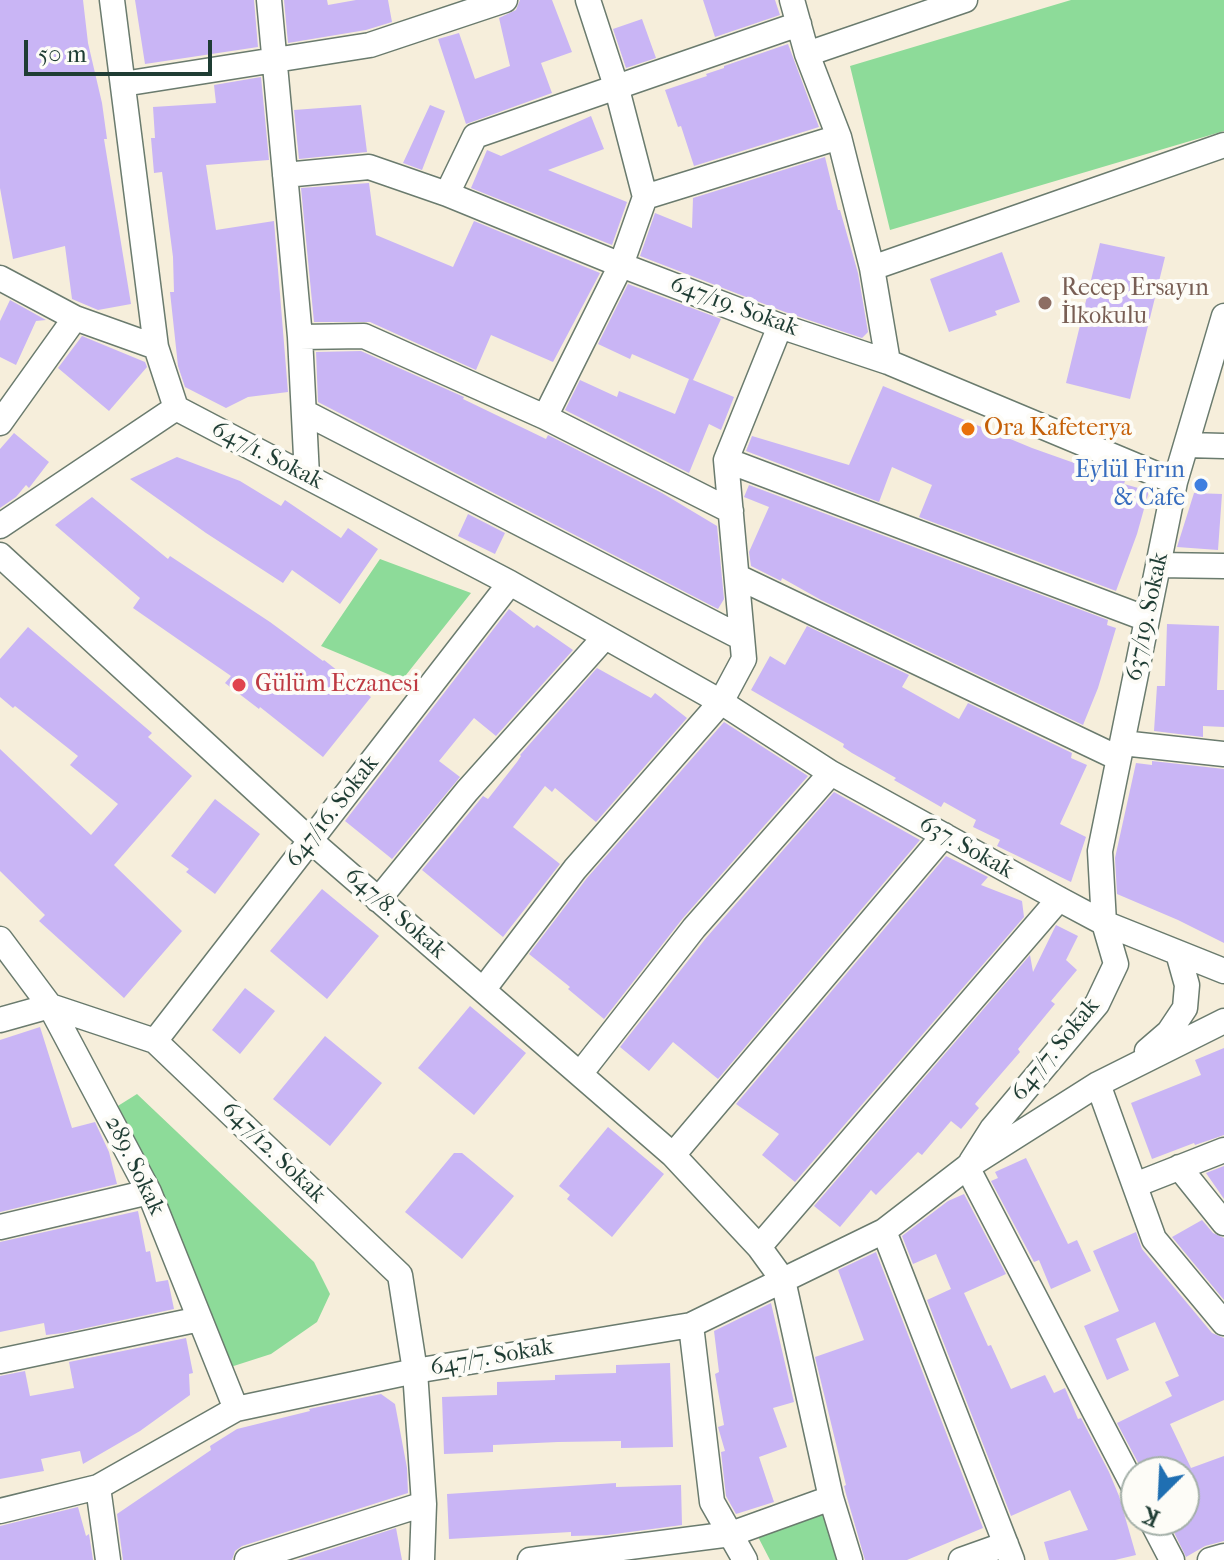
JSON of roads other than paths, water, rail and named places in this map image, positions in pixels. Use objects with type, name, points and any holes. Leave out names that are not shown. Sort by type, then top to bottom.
[{"type":"street","points":[[0,526],[176,408],[156,347],[112,0]]},
{"type":"street","points":[[269,0],[300,337],[307,476]]},
{"type":"street","points":[[123,84],[370,45],[505,0]]},
{"type":"street","points":[[545,417],[621,265],[645,197],[617,89],[588,0]]},
{"type":"street","points":[[792,0],[807,54],[839,137],[872,268],[888,362]]},
{"type":"street","points":[[807,54],[965,0]]},
{"type":"street","points":[[447,194],[475,136],[799,24]]},
{"type":"street","points":[[645,197],[839,137]]},
{"type":"street","points":[[872,268],[1224,145]]},
{"type":"street","name":"647/19. Sokak","points":[[285,175],[369,167],[447,194],[780,326],[888,362],[1175,482]]},
{"type":"street","points":[[1,275],[75,318],[156,347]]},
{"type":"street","name":"637/19. Sokak","points":[[1104,923],[1100,851],[1175,482],[1216,360],[1224,316]]},
{"type":"street","points":[[0,423],[75,318]]},
{"type":"street","points":[[483,990],[575,869],[721,702],[744,659],[726,460],[780,326]]},
{"type":"street","points":[[300,337],[364,336],[545,417],[731,511]]},
{"type":"street","name":"647/1. Sokak","points":[[176,408],[510,583],[721,702]]},
{"type":"street","points":[[304,412],[742,638]]},
{"type":"street","points":[[1187,445],[1224,446]]},
{"type":"street","points":[[726,460],[1147,619]]},
{"type":"street","name":"647/8. Sokak","points":[[0,555],[311,841],[673,1155],[759,1247],[783,1280]]},
{"type":"street","points":[[1158,565],[1224,566]]},
{"type":"street","points":[[738,577],[1120,750],[1224,754]]},
{"type":"street","name":"647/16. Sokak","points":[[155,1041],[510,583]]},
{"type":"street","points":[[378,900],[467,791],[604,638]]},
{"type":"street","name":"637. Sokak","points":[[721,702],[831,773],[1059,899],[1104,923],[1224,971]]},
{"type":"street","points":[[580,1074],[694,928],[831,773]]},
{"type":"street","points":[[673,1155],[944,835]]},
{"type":"street","points":[[759,1247],[1059,899]]},
{"type":"street","name":"647/7. Sokak","points":[[967,1167],[992,1129],[1097,1004],[1116,964],[1104,923]]},
{"type":"street","name":"289. Sokak","points":[[0,939],[50,1006],[149,1192],[236,1409]]},
{"type":"street","points":[[1121,1073],[1169,1032],[1185,1008],[1187,985],[1178,953]]},
{"type":"street","points":[[0,1020],[50,1006]]},
{"type":"street","name":"647/12. Sokak","points":[[50,1006],[155,1041],[400,1275],[415,1371],[424,1504],[422,1560]]},
{"type":"street","name":"647/7. Sokak","points":[[0,1511],[98,1487],[236,1409],[415,1371],[691,1325],[884,1231],[967,1167],[1098,1084],[1224,1021]]},
{"type":"street","points":[[1098,1084],[1154,1239],[1224,1323]]},
{"type":"street","points":[[1135,1185],[1224,1150]]},
{"type":"street","points":[[967,1167],[1120,1460]]},
{"type":"street","points":[[1179,1167],[1224,1223]]},
{"type":"street","points":[[0,1227],[149,1192]]},
{"type":"street","points":[[884,1231],[1009,1552],[961,1560]]},
{"type":"street","points":[[783,1280],[831,1498],[850,1560]]},
{"type":"street","points":[[0,1361],[200,1319]]},
{"type":"street","points":[[691,1325],[712,1502],[745,1560]]},
{"type":"street","points":[[98,1487],[108,1560]]},
{"type":"street","points":[[530,1560],[731,1534],[831,1498]]},
{"type":"street","points":[[247,1560],[424,1504]]},
{"type":"street","points":[[1159,1536],[1172,1560]]},
{"type":"street","points":[[1210,1560],[1224,1556]]},
{"type":"place","name":"Recep Ersayın İlkokulu","points":[[1045,303]]},
{"type":"place","name":"Ora Kafeterya","points":[[968,429]]},
{"type":"place","name":"Eylül Fırın & Cafe","points":[[1201,485]]},
{"type":"place","name":"Gülüm Eczanesi","points":[[239,685]]}]
